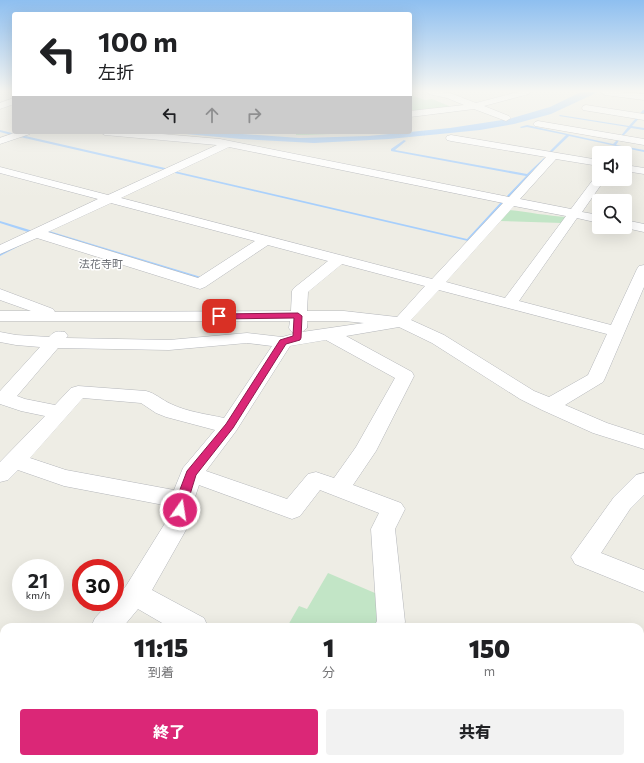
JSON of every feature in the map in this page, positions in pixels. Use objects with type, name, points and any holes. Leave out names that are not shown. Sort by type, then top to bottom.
[{"type":"street","points":[[559,128],[644,142]]},
{"type":"street","points":[[0,141],[22,134]]},
{"type":"street","points":[[146,134],[229,138],[592,218]]},
{"type":"street","points":[[0,250],[110,199],[229,138]]},
{"type":"street","points":[[451,138],[592,162]]},
{"type":"street","points":[[0,337],[16,340],[54,343],[169,345],[247,338],[290,340],[400,322],[554,155]]},
{"type":"street","points":[[632,169],[644,171]]},
{"type":"street","points":[[0,170],[617,332]]},
{"type":"street","points":[[509,304],[594,186]]},
{"type":"street","points":[[632,225],[644,228]]},
{"type":"street","points":[[36,233],[200,284],[266,240]]},
{"type":"street","points":[[109,623],[136,594],[179,521],[182,500],[191,474],[229,426],[290,340],[298,316],[300,291],[339,259]]},
{"type":"street","points":[[549,406],[596,378],[643,272]]},
{"type":"street","points":[[0,294],[49,312],[50,317]]},
{"type":"street","points":[[0,316],[344,316],[400,322],[438,340],[526,395],[600,428],[644,442]]},
{"type":"street","points":[[59,412],[22,405],[2,398],[54,343],[74,317]]},
{"type":"street","points":[[329,334],[405,376],[365,451],[338,489]]},
{"type":"street","points":[[8,467],[78,392],[146,398],[154,405],[166,410],[229,426]]},
{"type":"street","points":[[8,467],[182,500]]},
{"type":"street","points":[[191,474],[292,510],[316,480],[393,509],[383,529],[386,550],[390,623]]},
{"type":"street","points":[[644,481],[622,503],[584,557],[644,581]]},
{"type":"street","points":[[136,594],[187,623]]},
{"type":"green space","points":[[296,134],[331,134],[307,135]]},
{"type":"green space","points":[[509,210],[567,217],[562,223],[499,221]]},
{"type":"green space","points":[[328,573],[382,596],[378,623],[289,623],[299,606],[307,609]]},
{"type":"water","points":[[450,128],[494,128],[389,139],[314,143],[186,134],[243,134],[300,138],[412,134],[412,132]]},
{"type":"waterway","points":[[534,128],[614,145]]},
{"type":"waterway","points":[[621,137],[629,128]]},
{"type":"waterway","points":[[635,128],[644,129]]},
{"type":"waterway","points":[[0,131],[15,135]]},
{"type":"waterway","points":[[550,153],[568,135]]},
{"type":"waterway","points":[[21,136],[165,169]]},
{"type":"waterway","points":[[614,145],[619,139]]},
{"type":"waterway","points":[[405,141],[392,150],[528,175]]},
{"type":"waterway","points":[[614,145],[644,151]]},
{"type":"waterway","points":[[528,175],[545,159]]},
{"type":"waterway","points":[[175,172],[468,240],[503,202]]},
{"type":"waterway","points":[[507,198],[528,175]]},
{"type":"waterway","points":[[0,222],[32,232]]},
{"type":"waterway","points":[[48,232],[199,278]]},
{"type":"waterway","points":[[0,255],[21,244]]},
{"type":"district","name":"法花寺町","points":[[101,264]]},
{"type":"route","points":[[180,510],[191,474],[229,426],[283,342],[297,338],[298,316],[219,316]]}]
